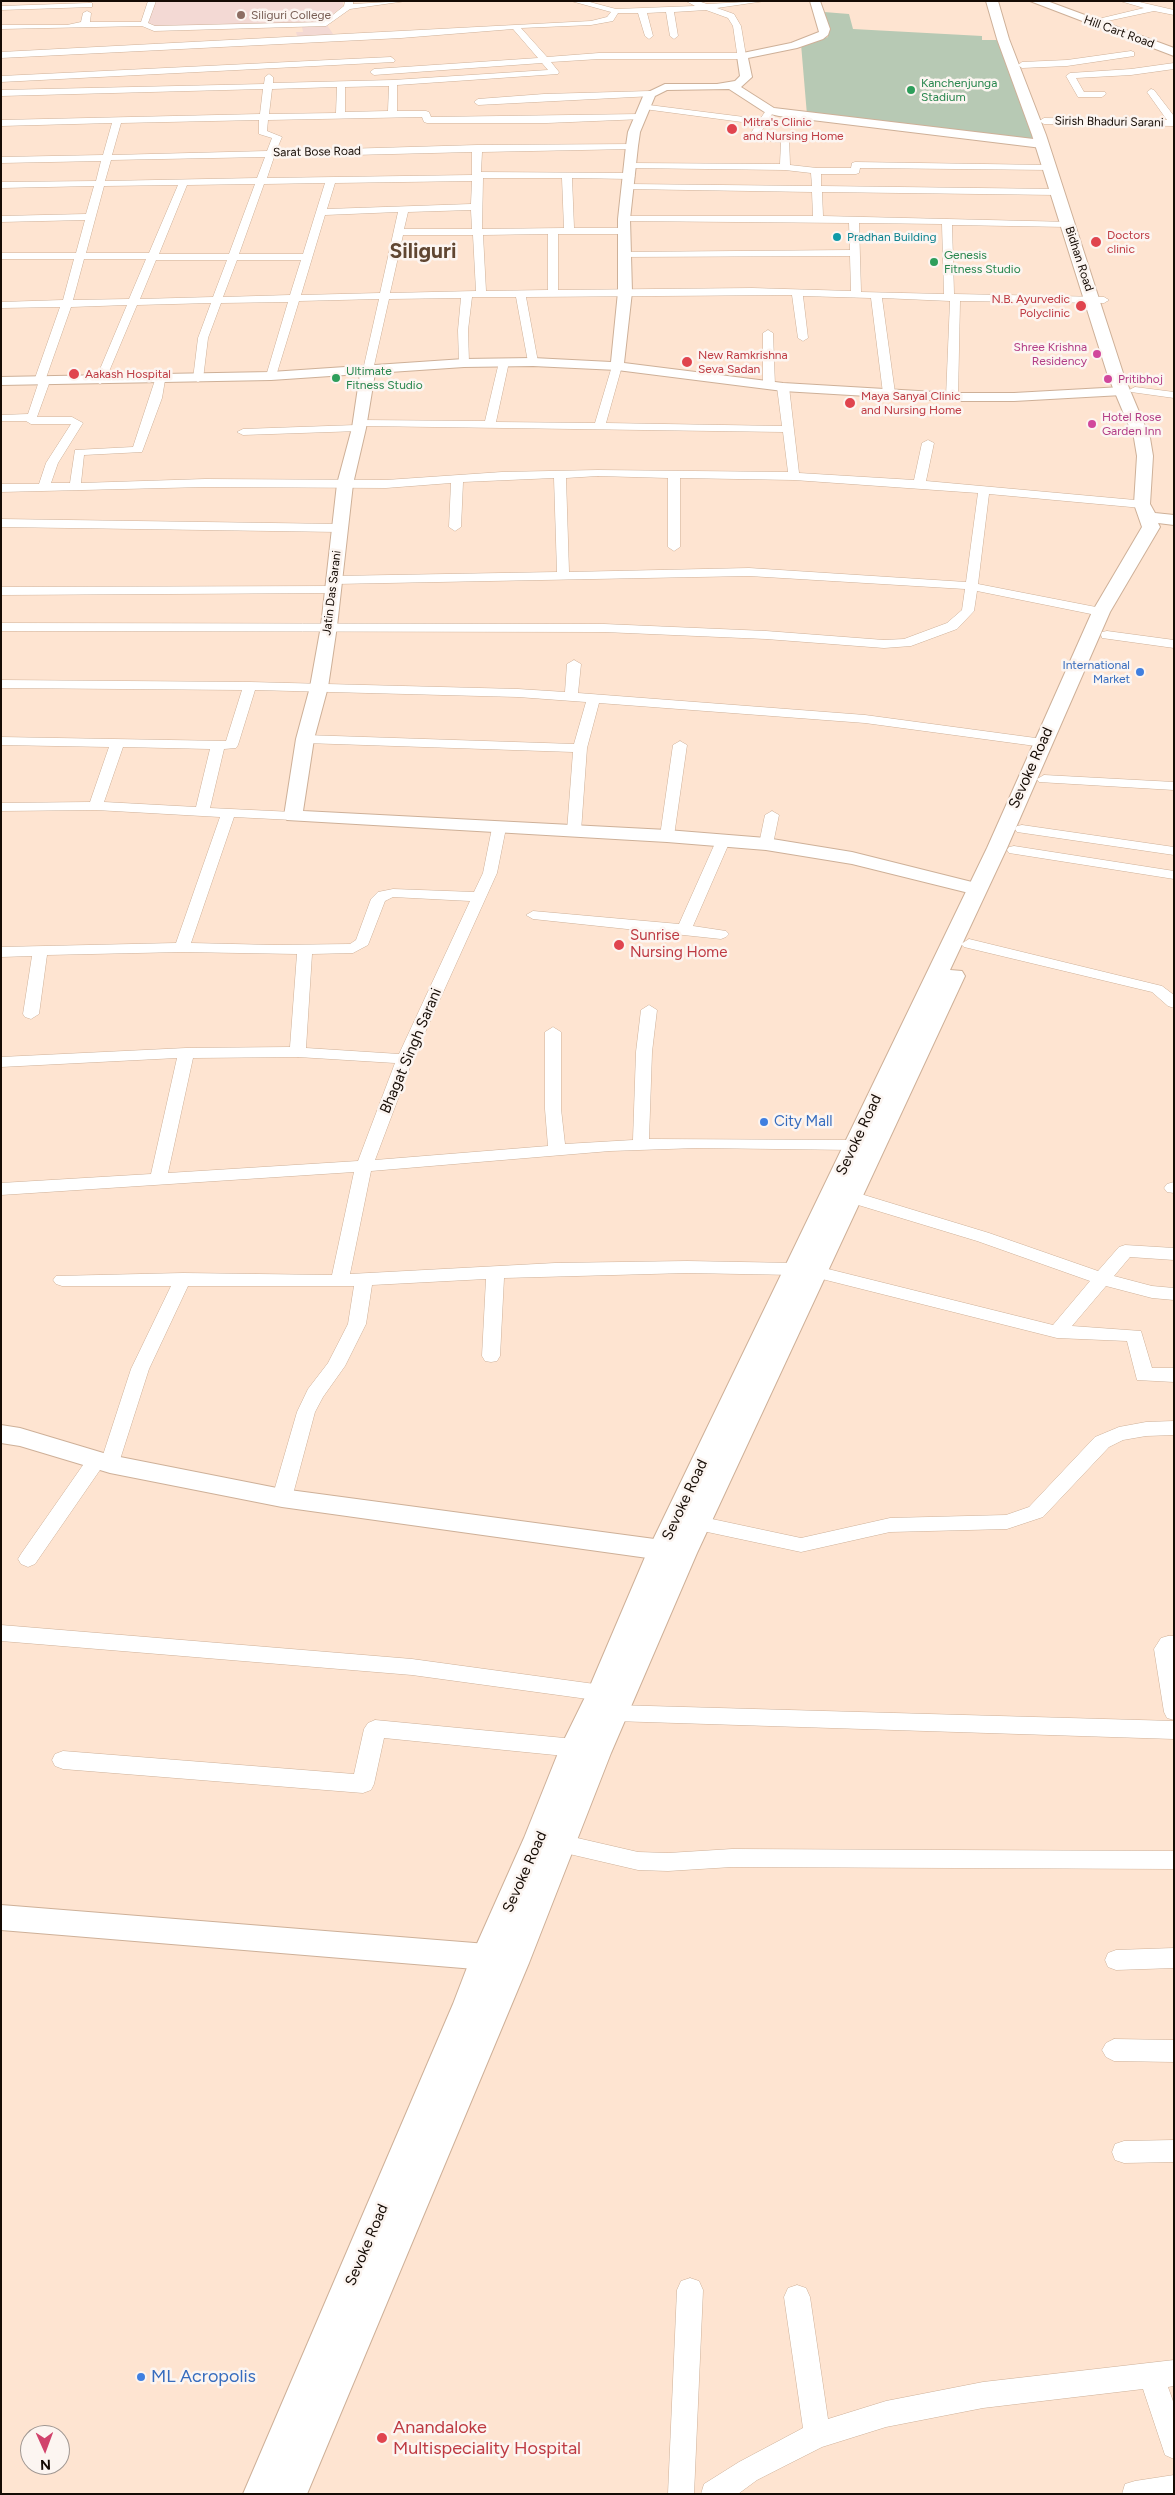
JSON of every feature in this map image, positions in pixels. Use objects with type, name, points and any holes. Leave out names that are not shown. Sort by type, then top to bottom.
[{"type":"main road","name":"Bidhan Road","points":[[992,1],[1047,145],[1069,217],[1128,390],[1142,438],[1161,518]]},
{"type":"main road","name":"Bidhan Road","points":[[999,1],[1017,65]]},
{"type":"main road","name":"Hill Cart Road","points":[[1036,1],[1174,52]]},
{"type":"main road","name":"Hill Cart Road","points":[[1048,1],[1174,47]]},
{"type":"main road","name":"Bidhan Road","points":[[1030,99],[1044,121],[1048,168],[1069,217]]},
{"type":"main road","name":"Sevoke Road","points":[[500,1960],[560,1843],[608,1703],[672,1551],[984,891],[1104,624],[1161,518]]},
{"type":"main road","name":"Sevoke Road","points":[[672,1551],[698,1523],[806,1271],[851,1197],[864,1147],[969,944],[984,891],[1018,840],[1044,780],[1051,744]]},
{"type":"main road","name":"Sevoke Road","points":[[288,2494],[500,1960],[540,1838],[575,1748],[608,1703]]},
{"type":"main road","name":"Sevoke Road","points":[[262,2494],[482,2006]]},
{"type":"street","points":[[142,1],[152,2],[144,24]]},
{"type":"street","points":[[1,27],[144,24],[154,29],[326,24],[348,4],[402,1]]},
{"type":"street","points":[[575,1],[616,11],[670,10],[761,1]]},
{"type":"street","points":[[1,93],[392,83],[544,97],[650,94],[664,87],[732,86],[738,84],[746,77],[736,21],[723,12],[690,1]]},
{"type":"street","points":[[358,58],[362,73],[599,56],[742,56],[793,46],[820,37],[825,29],[815,1]]},
{"type":"street","points":[[1124,1],[1174,13]]},
{"type":"street","points":[[1,8],[90,3],[85,24]]},
{"type":"street","points":[[1101,20],[1151,8]]},
{"type":"street","points":[[670,10],[674,36]]},
{"type":"street","points":[[1,55],[401,35],[515,26],[599,22],[612,18],[616,11]]},
{"type":"street","points":[[642,11],[649,36]]},
{"type":"street","points":[[470,91],[555,72],[544,60],[529,50],[515,26]]},
{"type":"street","points":[[150,48],[154,29]]},
{"type":"street","points":[[1017,65],[1067,63],[1131,54]]},
{"type":"street","points":[[1,79],[268,66],[358,58],[404,59]]},
{"type":"street","points":[[198,379],[203,338],[277,137],[262,133],[266,87],[269,77],[268,66]]},
{"type":"street","points":[[1102,94],[1081,95],[1070,76],[1131,72],[1174,66]]},
{"type":"street","points":[[1131,72],[1141,81]]},
{"type":"street","points":[[269,77],[297,76]]},
{"type":"street","points":[[392,83],[392,114]]},
{"type":"street","points":[[340,115],[341,85]]},
{"type":"street","points":[[732,86],[770,111],[1047,145]]},
{"type":"street","points":[[470,91],[492,118]]},
{"type":"street","points":[[1151,92],[1174,123]]},
{"type":"street","points":[[600,425],[617,366],[625,292],[624,225],[634,132],[650,94]]},
{"type":"street","points":[[770,111],[753,136],[786,140],[785,167]]},
{"type":"street","points":[[1,123],[392,114],[426,114],[427,120],[492,118],[528,120],[642,112],[763,122]]},
{"type":"street","points":[[29,422],[67,303],[117,120]]},
{"type":"street","name":"Sirish Bhaduri Sarani","points":[[1044,121],[1174,123]]},
{"type":"street","name":"Sarat Bose Road","points":[[1,160],[632,146]]},
{"type":"street","points":[[477,148],[476,207],[481,294]]},
{"type":"street","points":[[1,185],[630,176],[785,167],[816,171],[856,171],[855,165],[1048,168]]},
{"type":"street","points":[[816,171],[818,219]]},
{"type":"street","points":[[567,176],[569,232]]},
{"type":"street","points":[[630,176],[817,190],[1057,192]]},
{"type":"street","points":[[270,376],[331,179]]},
{"type":"street","points":[[100,381],[135,302],[152,256],[184,182]]},
{"type":"street","points":[[321,212],[476,207]]},
{"type":"street","points":[[368,370],[404,209]]},
{"type":"street","points":[[399,232],[569,232],[624,225],[818,219],[947,222],[1069,217]]},
{"type":"street","points":[[1,219],[90,218]]},
{"type":"street","points":[[854,220],[856,295]]},
{"type":"street","points":[[947,222],[952,297],[952,397]]},
{"type":"street","points":[[553,293],[554,232]]},
{"type":"street","points":[[623,255],[855,253]]},
{"type":"street","points":[[1,256],[306,258]]},
{"type":"street","points":[[1,305],[625,292],[797,293],[1098,300]]},
{"type":"street","points":[[520,293],[533,362]]},
{"type":"street","points":[[797,293],[803,338]]},
{"type":"street","points":[[464,363],[462,330],[467,294]]},
{"type":"street","points":[[876,295],[889,393]]},
{"type":"street","points":[[768,333],[776,386],[789,429],[794,476]]},
{"type":"street","points":[[490,423],[504,362]]},
{"type":"street","points":[[1,381],[198,379],[464,363],[533,362],[617,366],[776,386],[952,397],[1004,397],[1128,390],[1174,395]]},
{"type":"street","name":"Jatin Das Sarani","points":[[293,816],[305,739],[319,687],[329,626],[344,484],[359,426],[368,370]]},
{"type":"street","points":[[75,487],[78,452],[138,450],[141,435],[156,398],[160,380]]},
{"type":"street","points":[[1,418],[29,422],[72,420],[77,422],[52,463],[42,488]]},
{"type":"street","points":[[243,432],[359,426],[490,423],[789,429]]},
{"type":"street","points":[[919,484],[928,443]]},
{"type":"street","points":[[1,488],[205,483],[411,483],[560,474],[794,476],[984,490],[1161,518]]},
{"type":"street","points":[[560,474],[563,574]]},
{"type":"street","points":[[674,474],[674,547]]},
{"type":"street","points":[[455,527],[457,480]]},
{"type":"street","points":[[1,627],[329,626],[613,628],[898,644],[922,638],[952,626],[968,611],[984,490]]},
{"type":"street","points":[[1,523],[138,523],[339,528]]},
{"type":"street","points":[[1,591],[334,585],[563,574],[749,572],[971,586],[1174,644]]},
{"type":"street","points":[[571,697],[574,664]]},
{"type":"street","points":[[1,684],[68,683],[319,687],[594,698],[865,720],[1051,744]]},
{"type":"street","points":[[1,741],[232,745],[250,686]]},
{"type":"street","points":[[574,831],[580,748],[594,698]]},
{"type":"street","points":[[305,739],[580,748]]},
{"type":"street","points":[[96,806],[118,742]]},
{"type":"street","points":[[202,811],[218,745]]},
{"type":"street","points":[[667,836],[680,745]]},
{"type":"street","points":[[1044,780],[1174,786]]},
{"type":"street","points":[[1,807],[96,806],[229,812],[723,840],[766,844],[852,858],[984,891]]},
{"type":"street","points":[[182,947],[229,812]]},
{"type":"street","points":[[766,844],[772,815]]},
{"type":"street","name":"Bhagat Singh Sarani","points":[[340,1281],[364,1166],[406,1059],[490,873],[499,828]]},
{"type":"street","points":[[684,929],[723,840]]},
{"type":"street","points":[[1018,840],[1174,851]]},
{"type":"street","points":[[1018,840],[1174,876]]},
{"type":"street","points":[[1,952],[182,947],[349,948],[361,944],[378,899],[387,894],[479,896]]},
{"type":"street","points":[[533,915],[721,934]]},
{"type":"street","points":[[969,944],[1157,989],[1174,1003]]},
{"type":"street","points":[[298,1052],[304,948]]},
{"type":"street","points":[[31,1014],[40,950]]},
{"type":"street","points":[[641,1144],[644,1052],[649,1010]]},
{"type":"street","points":[[553,1032],[552,1109],[557,1150]]},
{"type":"street","points":[[1,1062],[186,1053],[298,1052],[406,1059]]},
{"type":"street","points":[[158,1178],[186,1053]]},
{"type":"street","points":[[1,1189],[364,1166],[641,1144],[864,1147]]},
{"type":"street","points":[[851,1197],[983,1237],[1102,1279],[1152,1292],[1174,1294]]},
{"type":"street","points":[[1057,1332],[1125,1251],[1174,1254]]},
{"type":"street","points":[[62,1280],[364,1281],[495,1272],[687,1268],[806,1271],[1057,1332],[1135,1335],[1144,1375],[1174,1375]]},
{"type":"street","points":[[491,1356],[495,1272]]},
{"type":"street","points":[[28,1558],[104,1462],[140,1369],[183,1279]]},
{"type":"street","points":[[282,1498],[306,1412],[315,1394],[336,1366],[353,1332],[361,1308],[364,1281]]},
{"type":"street","points":[[698,1523],[801,1545],[890,1525],[1007,1522],[1036,1512],[1102,1442],[1119,1434],[1146,1429],[1174,1428]]},
{"type":"street","points":[[1,1434],[20,1437],[104,1462],[282,1498],[672,1551]]},
{"type":"street","points":[[1,1633],[227,1650],[393,1666],[608,1703],[1174,1730]]},
{"type":"street","points":[[1174,1644],[1168,1644],[1164,1648],[1174,1712]]},
{"type":"street","points":[[63,1760],[363,1784],[375,1729],[575,1748]]},
{"type":"street","points":[[560,1843],[638,1861],[668,1862],[732,1858],[1174,1860]]},
{"type":"street","points":[[1,1917],[500,1960]]},
{"type":"street","points":[[1116,1960],[1174,1958]]},
{"type":"street","points":[[1114,2050],[1174,2050]]},
{"type":"street","points":[[1124,2152],[1174,2151]]},
{"type":"street","points":[[681,2494],[690,2290]]},
{"type":"street","points":[[797,2297],[817,2436]]},
{"type":"street","points":[[714,2494],[748,2471],[817,2436],[886,2414],[983,2395],[1163,2374],[1174,2446]]},
{"type":"street","points":[[1135,2494],[1174,2488]]},
{"type":"shaded area","name":"Siliguri College","points":[[154,1],[343,1],[343,6],[322,23],[157,28],[148,23]]},
{"type":"shaded area","points":[[327,25],[335,37],[298,39],[296,32],[303,32],[302,27]]},
{"type":"green space","name":"Kanchenjunga Stadium","points":[[824,12],[849,14],[853,29],[982,36],[982,40],[998,40],[1037,142],[807,115],[801,44],[811,44],[811,42],[828,37],[828,24]]},
{"type":"place","name":"Siliguri College","points":[[241,15]]},
{"type":"place","name":"Kanchenjunga Stadium","points":[[911,90]]},
{"type":"place","name":"Mitra's Clinic and Nursing Home","points":[[732,129]]},
{"type":"place","name":"Pradhan Building","points":[[837,237]]},
{"type":"place","name":"Doctors clinic","points":[[1096,242]]},
{"type":"place","name":"Genesis Fitness Studio","points":[[934,262]]},
{"type":"place","name":"N.B. Ayurvedic Polyclinic","points":[[1081,306]]},
{"type":"place","name":"Shree Krishna Residency","points":[[1097,354]]},
{"type":"place","name":"New Ramkrishna Seva Sadan","points":[[687,362]]},
{"type":"place","name":"Aakash Hospital","points":[[74,374]]},
{"type":"place","name":"Ultimate Fitness Studio","points":[[336,378]]},
{"type":"place","name":"Pritibhoj","points":[[1108,379]]},
{"type":"place","name":"Maya Sanyal Clinic and Nursing Home","points":[[850,403]]},
{"type":"place","name":"Hotel Rose Garden Inn","points":[[1092,424]]},
{"type":"place","name":"International Market","points":[[1140,672]]},
{"type":"place","name":"Sunrise Nursing Home","points":[[619,945]]},
{"type":"place","name":"City Mall","points":[[764,1122]]},
{"type":"place","name":"ML Acropolis","points":[[141,2377]]},
{"type":"place","name":"Anandaloke Multispeciality Hospital","points":[[382,2438]]},
{"type":"district","name":"Siliguri","points":[[423,252]]}]
